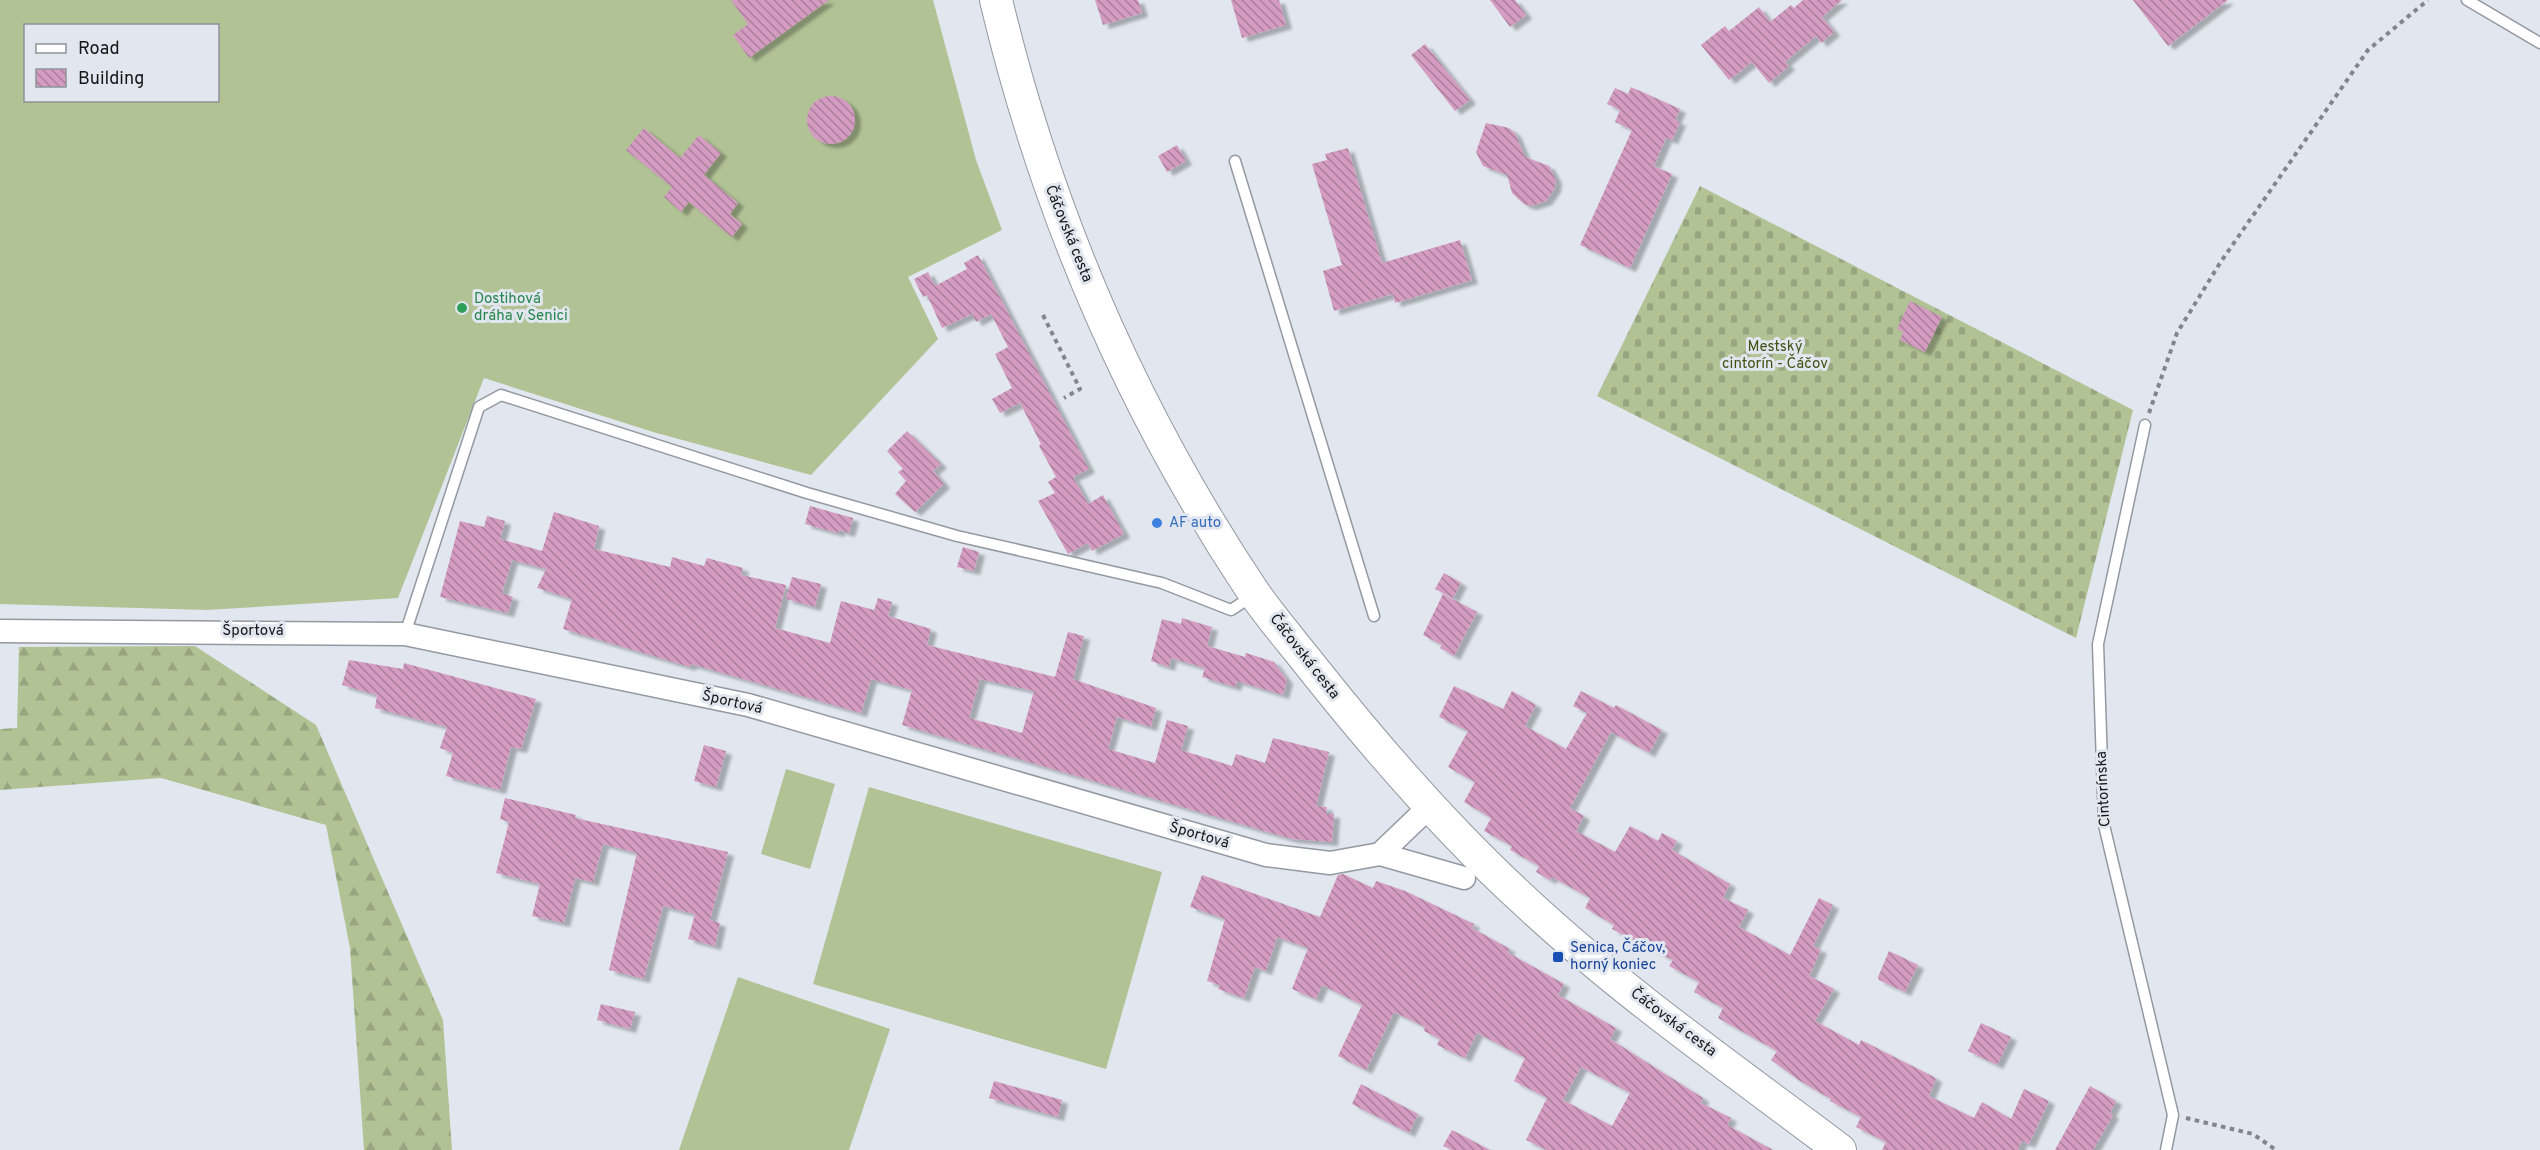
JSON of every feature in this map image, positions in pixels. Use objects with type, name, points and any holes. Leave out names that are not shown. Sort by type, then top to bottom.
[{"type":"main road","name":"Čáčovská cesta","points":[[996,0],[1041,162],[1091,291],[1146,412],[1255,594],[1346,710],[1429,807],[1527,904],[1589,958],[1840,1150]]},
{"type":"street","name":"Športová","points":[[0,631],[282,631],[405,634],[748,705],[1266,855],[1330,863],[1380,854]]},
{"type":"street","points":[[1380,854],[1429,807]]},
{"type":"street","points":[[1380,854],[1464,878]]},
{"type":"lane","points":[[2467,0],[2540,43]]},
{"type":"lane","points":[[1235,161],[1374,616]]},
{"type":"lane","points":[[405,634],[479,407],[501,396],[807,493],[957,536],[1162,583],[1231,610],[1255,594]]},
{"type":"lane","name":"Cintorínska","points":[[2145,425],[2098,644],[2104,825],[2173,1115],[2166,1150]]},
{"type":"path","points":[[2145,425],[2177,333],[2220,263],[2368,50],[2428,0]]},
{"type":"path","points":[[1043,315],[1080,389],[1064,398]]},
{"type":"path","points":[[2173,1115],[2253,1134],[2276,1150]]},
{"type":"green space","name":"Dostihová dráha v Senici","points":[[0,0],[933,0],[976,160],[1002,230],[908,277],[938,339],[811,475],[653,432],[484,378],[398,598],[207,610],[0,604]]},
{"type":"green space","name":"Mestský cintorín - Čáčov","points":[[1700,186],[2133,410],[2076,638],[1597,396]]},
{"type":"green space","points":[[195,646],[316,725],[443,1020],[452,1150],[364,1150],[350,948],[326,825],[161,778],[0,790],[0,729],[17,728],[19,647]]},
{"type":"green space","points":[[786,769],[835,784],[810,869],[761,854]]},
{"type":"green space","points":[[869,787],[1162,872],[1106,1069],[813,984]]},
{"type":"green space","points":[[738,977],[890,1029],[849,1150],[679,1150]]},
{"type":"building","points":[[731,0],[829,0],[749,58],[733,35],[748,24]]},
{"type":"building","points":[[1095,0],[1138,0],[1142,13],[1103,25]]},
{"type":"building","points":[[1231,0],[1279,0],[1286,25],[1242,38]]},
{"type":"building","points":[[1490,0],[1515,0],[1526,15],[1510,27]]},
{"type":"building","points":[[1803,0],[1842,0],[1822,17],[1834,32],[1821,43],[1816,36],[1785,62],[1789,66],[1769,83],[1752,62],[1729,80],[1701,45],[1725,26],[1729,31],[1759,7],[1770,22],[1791,5],[1794,8]]},
{"type":"building","points":[[2133,0],[2228,0],[2168,46]]},
{"type":"building","points":[[1425,44],[1470,100],[1455,111],[1411,55]]},
{"type":"building","points":[[1631,87],[1680,109],[1675,120],[1680,122],[1672,140],[1666,138],[1654,166],[1672,174],[1630,268],[1580,245],[1632,130],[1615,122],[1620,110],[1607,104],[1615,88],[1628,94]]},
{"type":"building","points":[[826,96],[836,96],[848,103],[855,115],[855,125],[848,137],[836,144],[826,144],[811,133],[807,125],[807,115],[818,100]]},
{"type":"building","points":[[1486,123],[1509,128],[1515,133],[1525,157],[1549,166],[1556,180],[1555,188],[1546,201],[1531,206],[1524,204],[1512,193],[1507,175],[1483,166],[1476,152]]},
{"type":"building","points":[[644,128],[680,158],[699,135],[721,153],[704,175],[738,203],[730,214],[742,224],[732,237],[689,202],[681,212],[664,197],[672,187],[626,150]]},
{"type":"building","points":[[1177,145],[1186,161],[1167,172],[1158,156]]},
{"type":"building","points":[[1348,148],[1382,263],[1460,240],[1472,280],[1395,303],[1393,294],[1334,311],[1323,271],[1342,265],[1312,164],[1327,160],[1325,154]]},
{"type":"building","points":[[978,255],[1089,469],[1073,477],[1088,504],[1103,495],[1124,534],[1092,551],[1088,543],[1068,554],[1038,501],[1055,493],[1048,482],[1056,477],[1039,446],[1041,444],[1020,403],[1000,413],[992,399],[1012,388],[995,354],[1008,347],[991,314],[976,322],[972,314],[942,328],[927,295],[923,297],[914,279],[928,272],[935,286],[967,269],[964,263]]},
{"type":"building","points":[[1910,301],[1942,317],[1925,352],[1900,340],[1903,332],[1897,329]]},
{"type":"building","points":[[907,431],[941,464],[933,471],[944,484],[915,512],[895,494],[906,481],[898,472],[903,469],[887,451]]},
{"type":"building","points":[[810,506],[853,518],[849,533],[839,530],[838,533],[805,524]]},
{"type":"building","points":[[554,512],[599,526],[594,549],[670,567],[672,557],[704,566],[707,558],[743,568],[741,575],[786,585],[775,628],[830,643],[841,601],[874,610],[878,598],[892,602],[888,616],[931,629],[927,645],[1055,677],[1068,632],[1084,636],[1073,679],[1156,708],[1151,727],[1117,717],[1108,749],[1155,763],[1167,720],[1188,726],[1181,750],[1232,766],[1236,754],[1265,763],[1273,738],[1329,752],[1316,806],[1327,807],[1326,814],[1334,814],[1332,842],[1292,839],[902,725],[912,690],[871,679],[861,713],[691,664],[690,667],[563,629],[572,599],[537,588],[546,569],[512,560],[502,593],[513,597],[508,613],[440,597],[460,521],[484,527],[487,516],[505,521],[500,539],[542,551]],"holes":[[[980,679],[1034,691],[1022,733],[969,718]]]},
{"type":"building","points":[[963,547],[979,552],[974,571],[957,567]]},
{"type":"building","points":[[1444,573],[1461,583],[1453,598],[1435,589]]},
{"type":"building","points":[[792,577],[821,584],[815,607],[786,599]]},
{"type":"building","points":[[1443,594],[1477,612],[1454,656],[1440,648],[1442,645],[1423,635]]},
{"type":"building","points":[[1182,618],[1212,627],[1207,646],[1245,657],[1246,653],[1274,662],[1287,680],[1283,695],[1237,681],[1235,687],[1202,677],[1205,668],[1171,658],[1169,667],[1151,661],[1162,619],[1181,624]]},
{"type":"building","points":[[349,660],[403,669],[404,663],[536,699],[521,749],[511,747],[500,790],[446,776],[453,753],[440,748],[447,727],[375,708],[377,695],[342,685]]},
{"type":"building","points":[[1454,686],[1503,709],[1512,691],[1536,705],[1525,726],[1566,749],[1587,713],[1573,706],[1581,691],[1614,708],[1616,705],[1662,730],[1649,753],[1611,732],[1570,808],[1584,816],[1576,831],[1615,852],[1630,826],[1658,841],[1662,833],[1677,841],[1672,850],[1730,884],[1723,898],[1748,910],[1739,927],[1790,955],[1819,898],[1833,905],[1813,946],[1821,950],[1809,976],[1834,989],[1815,1021],[1859,1045],[1861,1040],[1934,1077],[1936,1079],[1929,1096],[1974,1118],[1982,1102],[2011,1119],[2024,1089],[2049,1101],[2029,1144],[2022,1141],[2018,1150],[1882,1150],[1886,1142],[1856,1127],[1861,1117],[1830,1101],[1831,1099],[1800,1081],[1771,1060],[1777,1051],[1718,1018],[1723,1008],[1694,992],[1699,982],[1669,966],[1673,960],[1612,929],[1614,925],[1585,908],[1590,898],[1552,877],[1550,880],[1536,872],[1539,866],[1510,850],[1512,846],[1484,831],[1491,818],[1464,802],[1475,782],[1448,767],[1468,731],[1439,717]]},
{"type":"building","points":[[704,745],[726,751],[716,787],[694,781]]},
{"type":"building","points":[[505,798],[576,815],[575,818],[728,852],[710,920],[720,923],[715,946],[688,939],[695,914],[663,906],[644,979],[609,970],[637,853],[603,844],[593,882],[575,878],[564,923],[532,916],[540,884],[496,873],[509,822],[500,819]]},
{"type":"building","points":[[1343,874],[1373,888],[1376,881],[1405,891],[1474,924],[1472,928],[1510,949],[1507,952],[1564,984],[1558,995],[1616,1028],[1610,1039],[1703,1098],[1701,1103],[1731,1118],[1727,1125],[1773,1150],[1547,1150],[1526,1140],[1547,1098],[1514,1081],[1525,1058],[1477,1033],[1465,1058],[1437,1045],[1440,1039],[1424,1031],[1425,1027],[1394,1012],[1366,1070],[1338,1056],[1362,1005],[1322,985],[1316,999],[1292,989],[1308,948],[1277,937],[1266,971],[1255,967],[1244,998],[1218,989],[1220,985],[1207,981],[1225,919],[1190,907],[1202,875],[1320,917],[1338,875]],"holes":[[[1581,1067],[1630,1093],[1612,1126],[1563,1100]]]},
{"type":"building","points":[[1889,951],[1918,965],[1905,992],[1879,980],[1878,977]]},
{"type":"building","points":[[601,1004],[635,1012],[630,1029],[597,1020]]},
{"type":"building","points":[[1981,1023],[2011,1037],[1997,1065],[1968,1051]]},
{"type":"building","points":[[994,1081],[1062,1100],[1058,1117],[989,1098]]},
{"type":"building","points":[[1361,1084],[1418,1114],[1409,1133],[1352,1104]]},
{"type":"building","points":[[2090,1086],[2116,1101],[2110,1113],[2113,1115],[2093,1150],[2055,1150]]},
{"type":"building","points":[[1452,1130],[1490,1150],[1452,1150],[1443,1146]]},
{"type":"place","name":"Dostihová dráha v Senici","points":[[462,308]]},
{"type":"place","name":"AF auto","points":[[1157,523]]},
{"type":"place","name":"Senica, Čáčov, horný koniec","points":[[1558,957]]}]
